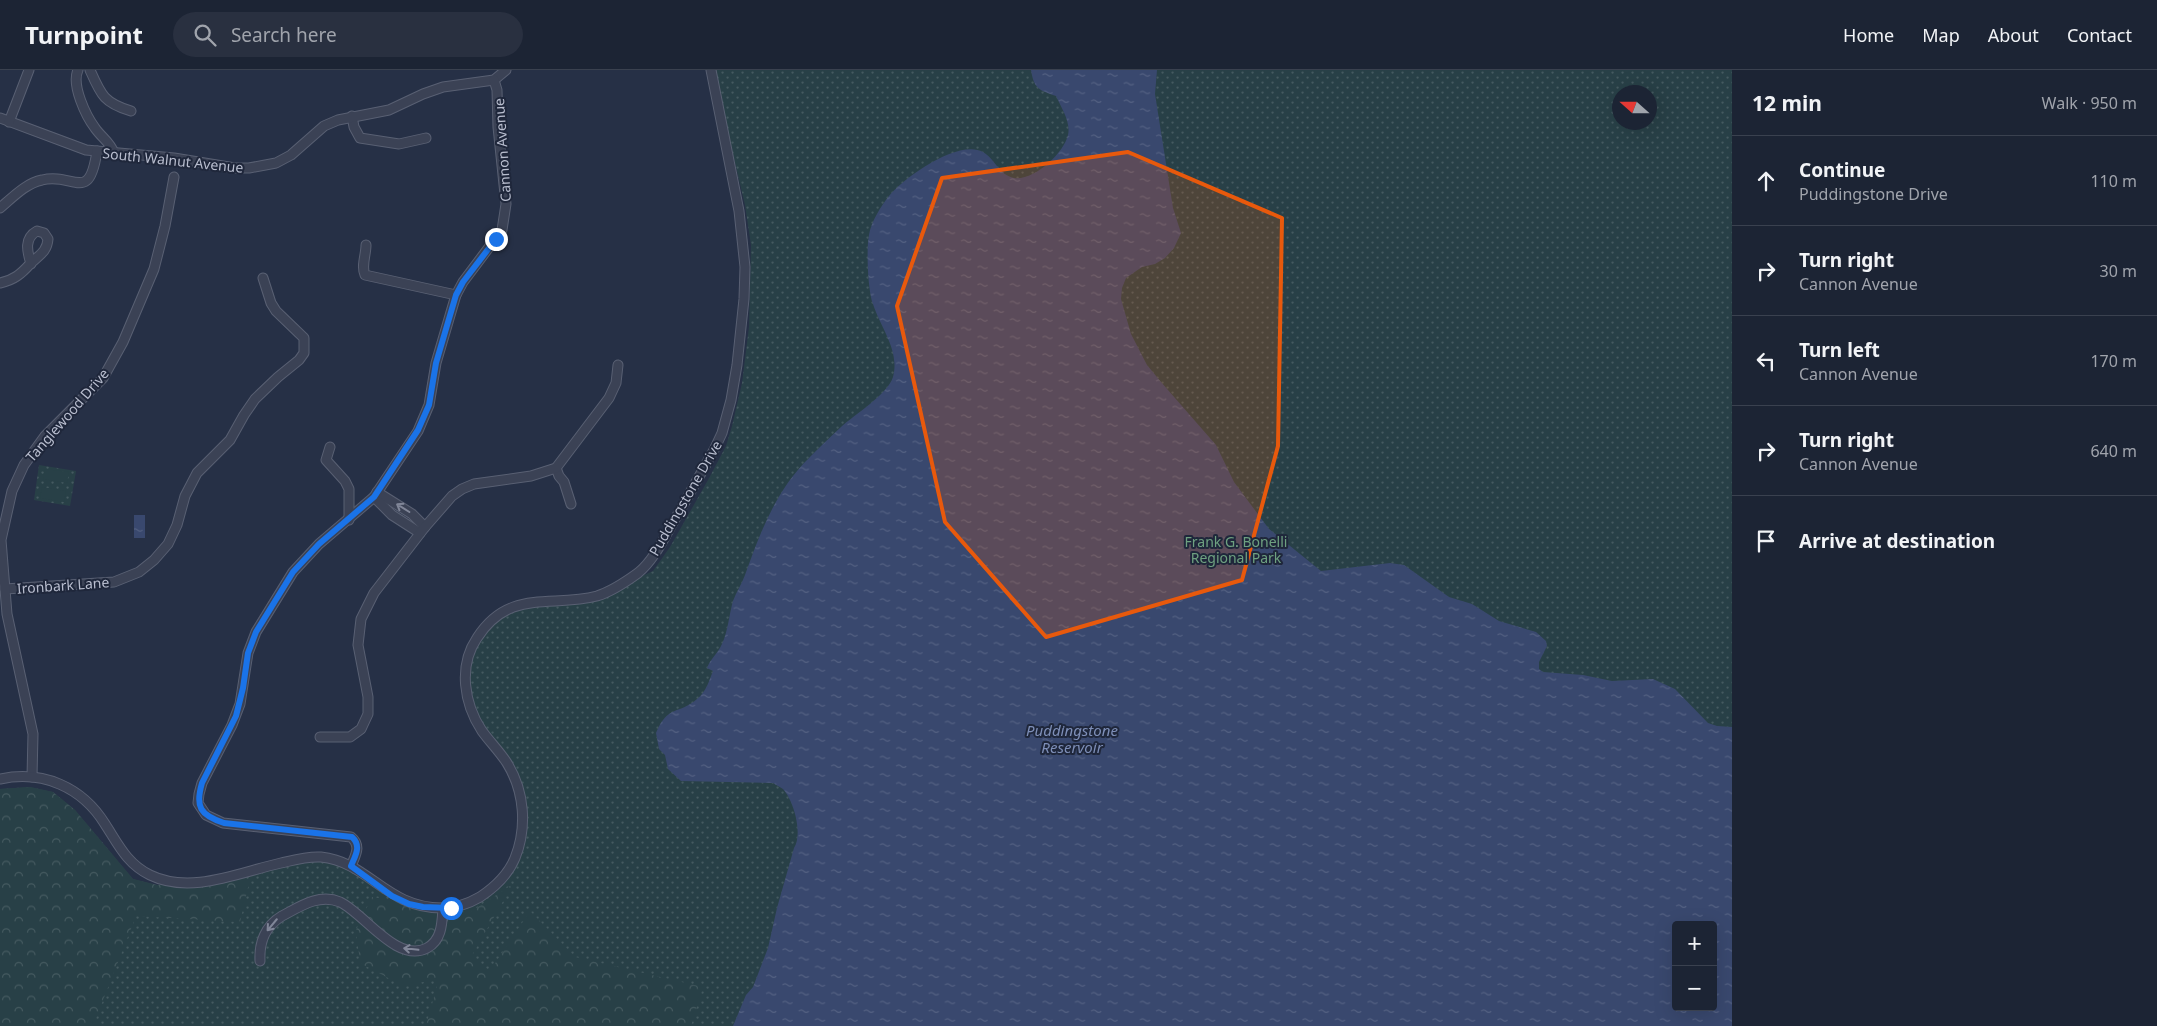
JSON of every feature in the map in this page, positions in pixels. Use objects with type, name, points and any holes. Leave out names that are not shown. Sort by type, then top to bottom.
[{"type":"street","points":[[9,122],[29,70]]},
{"type":"street","points":[[78,70],[75,85],[90,122],[110,143],[114,153]]},
{"type":"street","points":[[90,70],[100,93],[110,103],[131,111]]},
{"type":"street","points":[[494,80],[506,70]]},
{"type":"street","name":"Puddingstone Drive","points":[[0,780],[32,777],[53,781],[83,797],[94,809],[125,856],[138,868],[172,882],[192,883],[214,880],[303,858],[320,857],[351,866],[392,896],[409,904],[443,908],[471,902],[487,892],[503,878],[513,861],[520,843],[523,823],[522,804],[516,782],[507,763],[482,730],[469,705],[466,691],[466,665],[478,636],[496,617],[508,608],[531,601],[600,595],[640,571],[657,551],[703,471],[722,433],[737,365],[744,298],[745,267],[739,211],[711,70]]},
{"type":"street","name":"South Walnut Avenue","points":[[0,118],[86,150],[203,162],[235,168],[258,167],[276,163],[292,155],[324,126],[352,116],[371,115],[389,110],[443,87],[494,80]]},
{"type":"street","name":"Cannon Avenue","points":[[351,866],[358,850],[358,845],[352,837],[224,823],[206,815],[198,803],[202,783],[232,725],[240,704],[248,653],[256,632],[293,572],[305,557],[376,495],[425,418],[436,363],[456,295],[463,282],[496,239],[505,217],[506,204],[498,127],[497,90],[494,80]]},
{"type":"street","points":[[352,116],[354,127],[360,138],[399,144],[426,138]]},
{"type":"street","points":[[0,208],[28,185],[40,180],[50,178],[81,183],[86,181],[94,172],[96,151]]},
{"type":"street","name":"Tanglewood Drive","points":[[32,777],[33,734],[7,614],[0,540],[12,491],[24,464],[45,436],[103,378],[123,342],[154,269],[165,226],[174,177]]},
{"type":"street","points":[[366,245],[366,258],[363,265],[365,275],[456,295]]},
{"type":"street","points":[[0,283],[13,279],[23,273],[30,264]]},
{"type":"street","name":"Ironbark Lane","points":[[5,589],[114,582],[139,572],[154,560],[168,544],[177,526],[185,496],[197,473],[230,440],[255,400],[278,377],[299,360],[304,353],[304,338],[276,311],[271,303],[263,278]]},
{"type":"street","points":[[320,737],[350,737],[361,729],[368,714],[368,697],[358,645],[362,619],[374,593],[423,530],[452,496],[462,489],[474,484],[532,476],[556,468],[609,398],[616,383],[618,365]]},
{"type":"street","points":[[330,447],[326,460],[349,489],[349,520]]},
{"type":"street","points":[[556,468],[564,482],[571,504]]},
{"type":"street","points":[[376,495],[392,515],[423,530]]},
{"type":"street","points":[[260,961],[260,944],[273,921],[307,903],[323,900],[340,902],[394,944],[414,951],[423,950],[436,940],[442,922],[443,908]]},
{"type":"highlighted area","points":[[1128,152],[1282,218],[1278,446],[1242,580],[1046,637],[945,522],[897,306],[942,178]]},
{"type":"green space","name":"Frank G. Bonelli Regional Park","points":[[713,70],[1732,70],[1732,1026],[0,1026],[0,789],[30,787],[53,792],[75,810],[133,879],[157,885],[172,882],[192,883],[303,858],[334,860],[423,907],[471,902],[503,878],[520,843],[517,782],[482,730],[466,691],[472,646],[508,608],[600,595],[653,571],[670,547],[726,446],[732,426],[742,383],[749,327],[751,245],[745,205]]},
{"type":"green space","points":[[39,465],[76,471],[70,506],[34,500]]},
{"type":"green space","points":[[45,469],[69,472],[67,483],[43,479]]},
{"type":"green space","points":[[42,487],[66,491],[64,502],[40,498]]},
{"type":"green space","points":[[30,787],[53,792],[75,810],[133,879],[157,885],[250,879],[240,922],[136,916],[93,1026],[0,1026],[0,789]]},
{"type":"green space","points":[[513,884],[471,957],[490,971],[530,911],[575,957],[703,987],[691,1026],[423,1026],[427,1022],[439,979],[403,986],[360,963],[356,930],[372,897],[469,913]]},
{"type":"water","name":"Puddingstone Reservoir","points":[[1031,70],[1157,70],[1155,94],[1173,208],[1181,233],[1174,248],[1165,258],[1155,264],[1142,267],[1126,278],[1122,288],[1121,299],[1131,334],[1147,365],[1216,445],[1234,482],[1269,529],[1321,571],[1390,563],[1404,565],[1449,597],[1472,604],[1499,621],[1536,632],[1546,641],[1547,646],[1539,662],[1539,669],[1543,672],[1583,675],[1612,681],[1653,679],[1675,689],[1708,723],[1732,727],[1732,1026],[733,1026],[746,995],[753,987],[768,948],[777,908],[797,842],[798,835],[794,809],[783,789],[773,783],[681,781],[668,769],[665,755],[659,749],[656,733],[665,718],[674,711],[691,704],[703,693],[707,686],[713,671],[707,668],[724,639],[734,598],[744,578],[763,528],[787,484],[809,458],[885,390],[893,377],[894,358],[892,349],[871,298],[869,280],[868,242],[870,230],[877,214],[889,196],[907,179],[946,155],[972,149],[983,152],[1005,174],[1014,178],[1030,175],[1047,164],[1061,150],[1069,130],[1065,115],[1056,96],[1038,88]]},
{"type":"water","points":[[134,515],[145,515],[145,538],[134,538]]},
{"type":"route","points":[[451,908],[423,907],[409,904],[392,896],[351,866],[358,850],[358,845],[352,837],[224,823],[213,820],[206,815],[198,803],[202,783],[236,716],[240,704],[248,653],[256,632],[293,572],[305,557],[364,508],[374,497],[418,430],[425,418],[429,405],[436,363],[456,295],[463,282],[496,239]]}]
